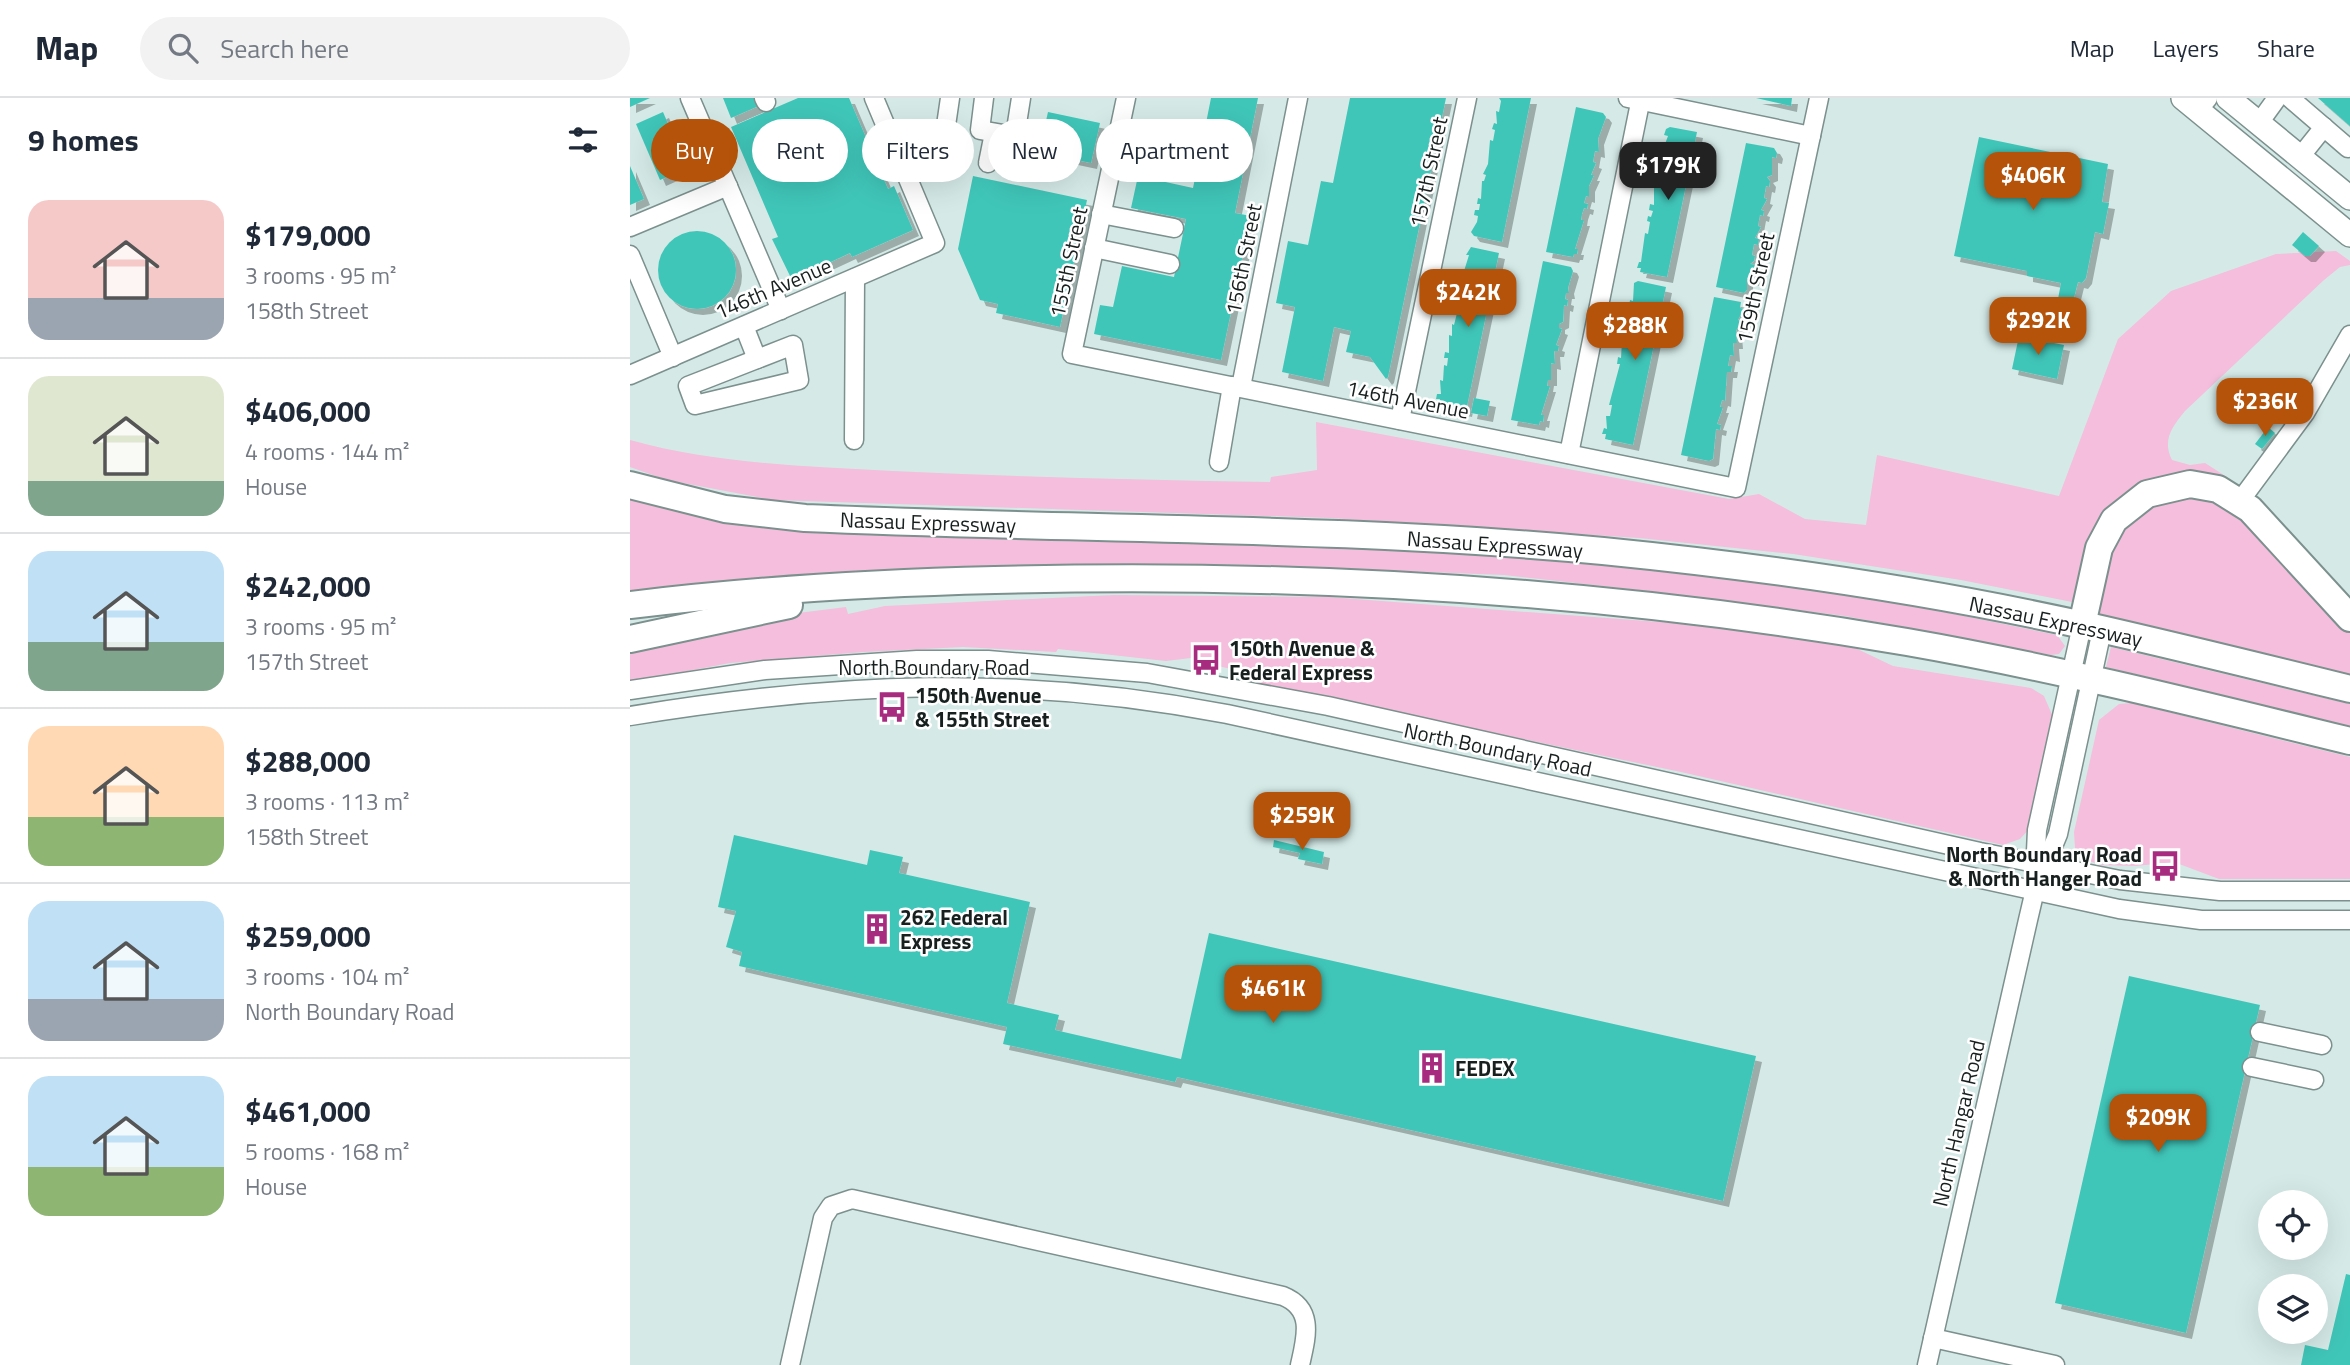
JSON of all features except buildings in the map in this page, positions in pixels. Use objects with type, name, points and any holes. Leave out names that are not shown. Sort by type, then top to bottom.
[{"type":"highway","points":[[2092,627],[2105,533],[2134,502],[2160,489],[2190,484],[2218,489],[2240,501],[2260,518],[2350,618]]},
{"type":"highway","name":"Nassau Expressway","points":[[630,485],[725,509],[804,518],[1338,534],[1604,551],[1869,585],[2092,627],[2350,689]]},
{"type":"highway","points":[[630,605],[836,585],[996,580],[1255,578],[1534,593],[1798,625],[2082,676],[2350,741]]},
{"type":"highway","points":[[630,639],[772,607],[996,580]]},
{"type":"main road","points":[[2228,98],[2349,196]]},
{"type":"main road","points":[[2197,102],[2350,235]]},
{"type":"street","points":[[690,98],[781,310]]},
{"type":"street","name":"146th Avenue","points":[[630,375],[934,243],[874,98]]},
{"type":"street","points":[[947,119],[950,98]]},
{"type":"street","points":[[984,98],[980,130],[988,131]]},
{"type":"street","points":[[1018,119],[1021,98]]},
{"type":"street","name":"155th Street","points":[[1122,119],[1126,98]]},
{"type":"street","name":"156th Street","points":[[1219,462],[1298,98]]},
{"type":"street","name":"157th Street","points":[[1400,420],[1467,98]]},
{"type":"street","name":"159th Street","points":[[1735,488],[1819,98]]},
{"type":"street","points":[[2259,123],[2277,98]]},
{"type":"street","points":[[2291,98],[2348,148]]},
{"type":"street","points":[[1569,454],[1637,99],[1811,136]]},
{"type":"street","points":[[2300,157],[2324,127]]},
{"type":"street","name":"155th Street","points":[[1072,354],[1108,182]]},
{"type":"street","points":[[630,227],[728,187]]},
{"type":"street","points":[[1101,214],[1174,228]]},
{"type":"street","points":[[1094,248],[1170,264]]},
{"type":"street","points":[[630,255],[673,357]]},
{"type":"street","points":[[853,440],[855,278]]},
{"type":"street","points":[[744,326],[757,359]]},
{"type":"street","points":[[2240,501],[2305,413],[2350,335]]},
{"type":"street","points":[[793,345],[799,380],[695,405],[688,386],[757,359],[793,345]]},
{"type":"street","name":"146th Avenue","points":[[1072,354],[1735,488]]},
{"type":"street","name":"North Hangar Road","points":[[1927,1365],[2040,864],[2058,834],[2092,627]]},
{"type":"street","name":"North Boundary Road","points":[[630,690],[753,671],[905,660],[988,660],[1147,673],[1202,681],[1362,713],[2040,864],[2132,882],[2191,889],[2350,891]]},
{"type":"street","name":"North Boundary Road","points":[[630,716],[768,695],[885,687],[1018,688],[1121,696],[1239,717],[2035,890],[2175,917],[2350,920]]},
{"type":"street","points":[[2260,1032],[2322,1045]]},
{"type":"street","points":[[2252,1067],[2314,1080]]},
{"type":"street","points":[[790,1365],[823,1218],[831,1206],[852,1199],[1283,1296],[1299,1307],[1307,1324],[1300,1365]]},
{"type":"street","points":[[1933,1338],[2054,1365]]},
{"type":"shaded area","points":[[2336,251],[2350,261],[2350,265],[2340,267],[2324,280],[2185,411],[2170,434],[2168,446],[2172,460],[2190,465],[2205,463],[2230,479],[2166,479],[2110,508],[2076,602],[1961,580],[1793,554],[1639,538],[1330,518],[773,500],[667,480],[630,467],[630,440],[695,454],[794,465],[987,475],[1270,482],[1271,477],[1317,470],[1316,422],[1729,499],[1759,494],[1805,519],[1866,525],[1877,455],[2059,496],[2118,339],[2171,291],[2276,254]]},
{"type":"shaded area","points":[[2180,491],[2206,500],[2252,528],[2293,566],[2350,626],[2350,676],[2096,614],[2108,555],[2119,525]]},
{"type":"shaded area","points":[[630,494],[1594,561],[1866,596],[2057,635],[2065,646],[2059,654],[2051,655],[1845,616],[1504,575],[1254,565],[1102,564],[953,569],[630,596]]},
{"type":"shaded area","points":[[1114,595],[1329,597],[1713,626],[1851,646],[1893,666],[2031,688],[2044,696],[2053,717],[2031,827],[2020,839],[2003,845],[1681,772],[1259,684],[1240,671],[1218,666],[1218,660],[1191,658],[1166,661],[1058,649],[1056,652],[963,647],[730,663],[630,682],[630,651],[790,614],[846,607],[848,614],[885,606]]},
{"type":"shaded area","points":[[2111,647],[2350,704],[2350,726],[2106,667]]},
{"type":"shaded area","points":[[2132,703],[2350,757],[2350,879],[2219,879],[2174,862],[2136,866],[2100,865],[2084,859],[2075,848],[2074,832],[2099,720],[2119,704]]},
{"type":"place","name":"150th Avenue & Federal Express","points":[[1206,660]]},
{"type":"place","name":"150th Avenue & 155th Street","points":[[892,707]]},
{"type":"place","name":"North Boundary Road & North Hanger Road","points":[[2165,866]]},
{"type":"place","name":"262 Federal Express","points":[[877,929]]},
{"type":"place","name":"FEDEX","points":[[1432,1068]]}]
